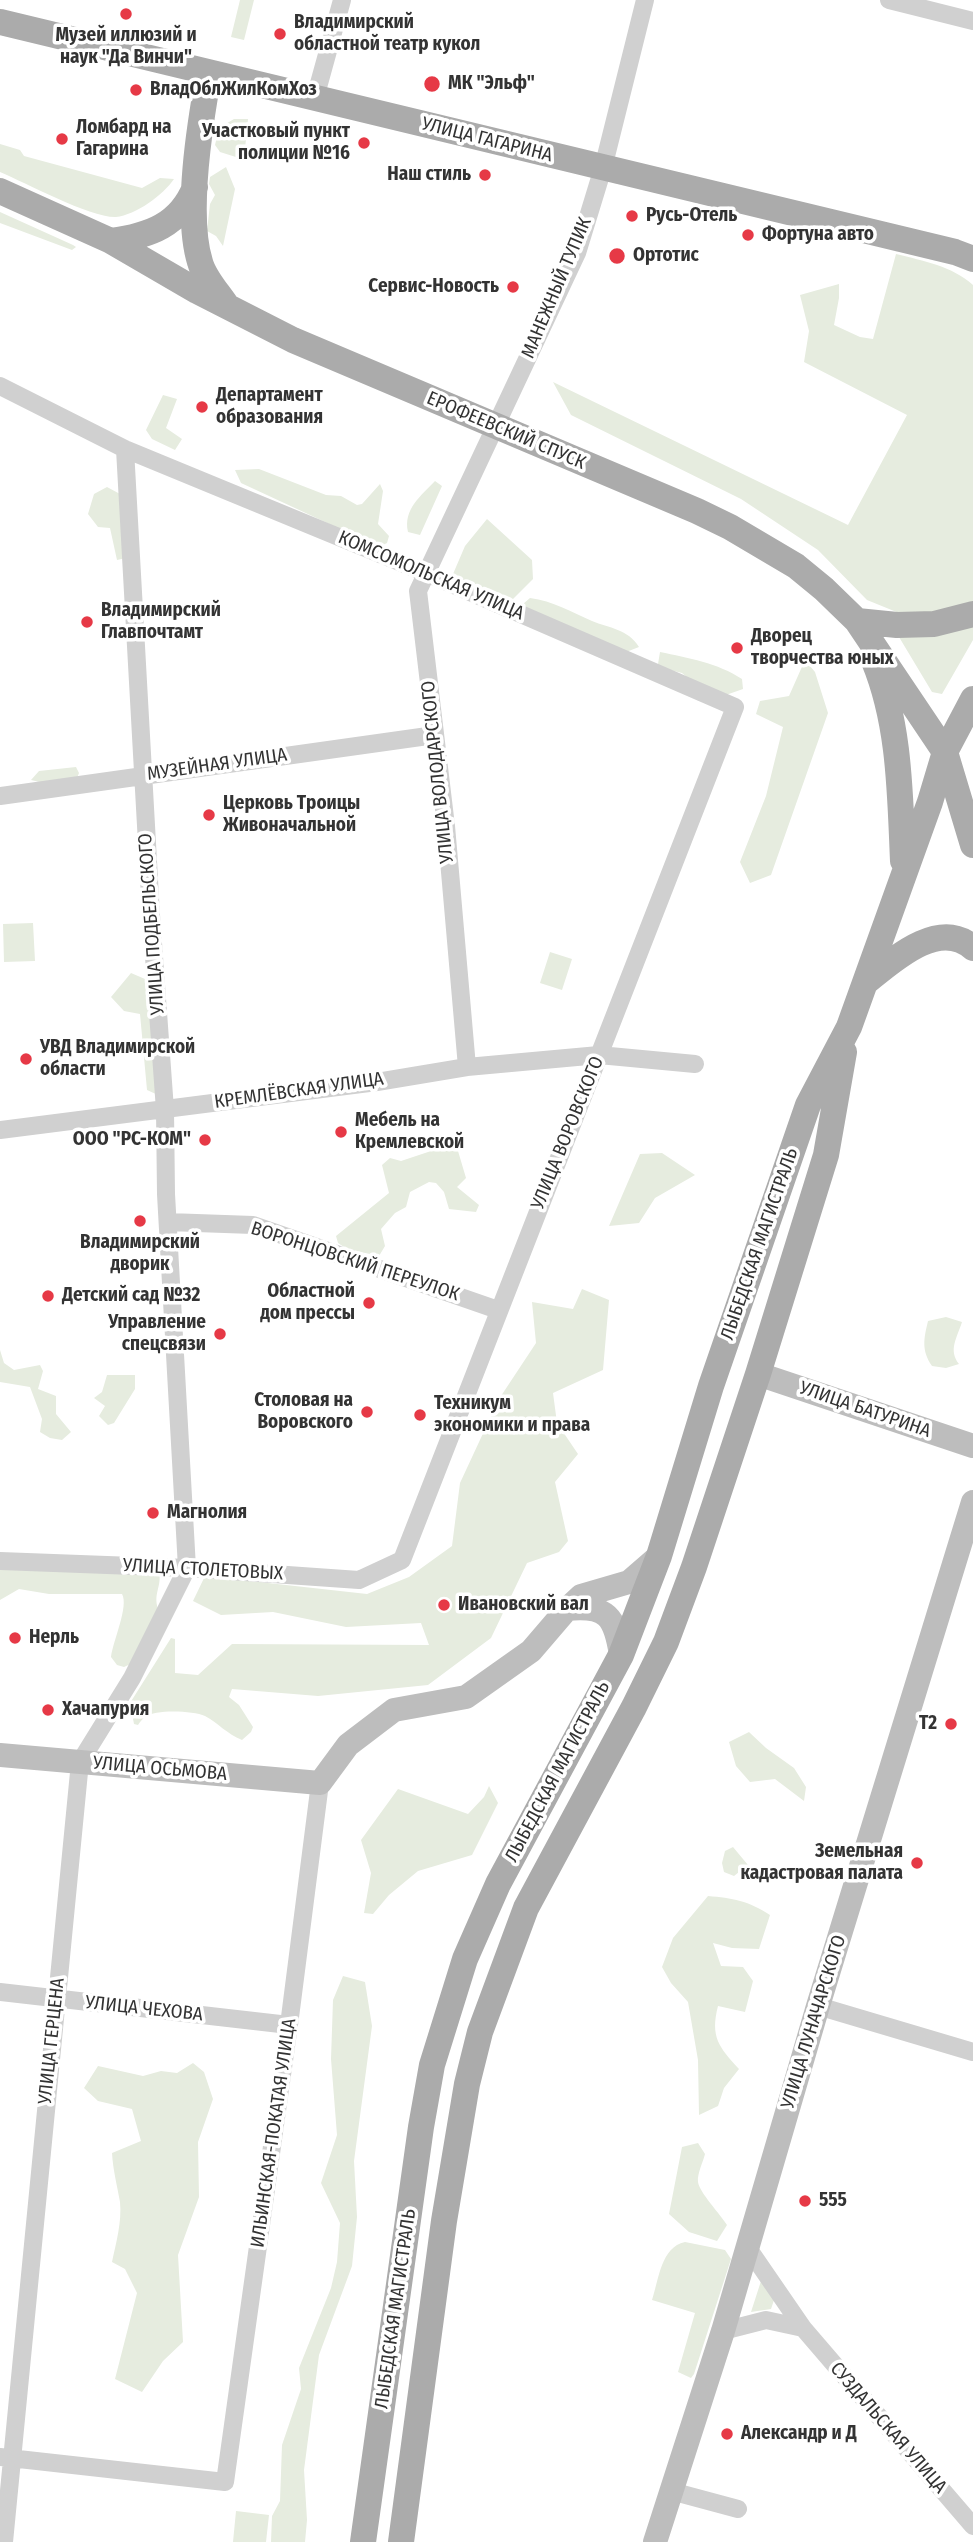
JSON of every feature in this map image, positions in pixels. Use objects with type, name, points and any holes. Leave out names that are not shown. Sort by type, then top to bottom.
[{"type":"main road","name":"УЛИЦА ГАГАРИНА","points":[[0,22],[955,251],[973,259]]},
{"type":"main road","points":[[209,72],[193,226],[200,264],[228,308]]},
{"type":"main road","points":[[111,241],[138,237],[164,225],[178,215],[190,201],[195,187]]},
{"type":"main road","name":"ЕРОФЕЕВСКИЙ СПУСК","points":[[0,191],[111,241],[228,308],[293,340],[719,522],[796,566],[857,621],[945,752],[973,845]]},
{"type":"main road","points":[[904,872],[899,782],[889,709],[881,678],[857,621],[897,625],[934,624],[973,614]]},
{"type":"main road","name":"ЛЫБЕДСКАЯ МАГИСТРАЛЬ","points":[[363,2542],[421,2127],[432,2065],[445,2018],[465,1959],[498,1884],[621,1655],[659,1556],[711,1386],[808,1105],[849,1027],[930,802],[945,752],[973,699]]},
{"type":"main road","points":[[866,982],[908,948],[931,939],[952,939],[973,948]]},
{"type":"main road","name":"ЛЫБЕДСКАЯ МАГИСТРАЛЬ","points":[[401,2542],[444,2221],[467,2084],[480,2032],[526,1908],[634,1707],[666,1642],[694,1567],[826,1155],[849,1027]]},
{"type":"main road","name":"УЛИЦА БАТУРИНА","points":[[758,1374],[973,1446]]},
{"type":"main road","name":"УЛИЦА ЛУНАЧАРСКОГО","points":[[655,2542],[723,2331],[818,2006],[973,1503]]},
{"type":"main road","points":[[320,1783],[348,1745],[394,1710],[466,1697],[531,1651],[581,1596],[629,1582],[659,1556]]},
{"type":"main road","points":[[567,1609],[589,1607],[603,1612],[618,1634],[621,1655]]},
{"type":"main road","name":"УЛИЦА ОСЬМОВА","points":[[0,1755],[320,1783]]},
{"type":"street","points":[[315,98],[342,0]]},
{"type":"street","name":"МАНЕЖНЫЙ ТУПИК","points":[[466,487],[576,253],[603,168],[645,0]]},
{"type":"street","points":[[889,0],[973,21]]},
{"type":"street","name":"КОМСОМОЛЬСКАЯ УЛИЦА","points":[[0,386],[125,449],[426,573],[735,707]]},
{"type":"street","name":"УЛИЦА ПОДБЕЛЬСКОГО","points":[[125,449],[165,1110],[168,1222],[187,1568]]},
{"type":"street","name":"УЛИЦА ВОЛОДАРСКОГО","points":[[466,487],[418,591],[446,826],[467,1067]]},
{"type":"street","name":"УЛИЦА ВОРОВСКОГО","points":[[402,1560],[735,707]]},
{"type":"street","name":"МУЗЕЙНАЯ УЛИЦА","points":[[0,796],[435,735]]},
{"type":"street","name":"КРЕМЛЁВСКАЯ УЛИЦА","points":[[0,1129],[377,1082],[467,1067],[599,1055],[695,1064]]},
{"type":"street","name":"ВОРОНЦОВСКИЙ ПЕРЕУЛОК","points":[[168,1222],[253,1225],[498,1310]]},
{"type":"street","name":"УЛИЦА СТОЛЕТОВЫХ","points":[[0,1561],[187,1568],[359,1580],[402,1560]]},
{"type":"street","name":"УЛИЦА ГЕРЦЕНА","points":[[4,2542],[6,2458],[80,1762],[132,1678],[187,1568]]},
{"type":"street","name":"ИЛЬИНСКАЯ-ПОКАТАЯ УЛИЦА","points":[[6,2458],[225,2482],[320,1783]]},
{"type":"street","name":"УЛИЦА ЧЕХОВА","points":[[0,1992],[289,2025]]},
{"type":"street","points":[[818,2006],[973,2052]]},
{"type":"street","name":"СУЗДАЛЬСКАЯ УЛИЦА","points":[[747,2248],[803,2328],[973,2526]]},
{"type":"street","points":[[723,2331],[766,2320],[803,2328]]},
{"type":"street","points":[[671,2491],[738,2509]]},
{"type":"shaded area","points":[[240,0],[254,0],[244,40],[231,37]]},
{"type":"shaded area","points":[[234,119],[248,119],[245,149],[239,158],[220,152],[215,145],[219,128]]},
{"type":"shaded area","points":[[0,144],[20,150],[24,156],[142,188],[160,178],[174,179],[156,198],[140,208],[116,217],[105,216],[75,206],[0,172]]},
{"type":"shaded area","points":[[226,167],[235,189],[223,246],[216,236],[207,231],[210,204],[215,195],[209,184],[210,177]]},
{"type":"shaded area","points":[[0,212],[76,247],[72,250],[0,223]]},
{"type":"shaded area","points":[[896,254],[947,269],[973,285],[973,602],[935,612],[899,613],[867,600],[818,550],[741,499],[571,415],[553,382],[848,525],[907,415],[804,362],[809,331],[800,295],[839,284],[834,325],[860,337],[873,339]]},
{"type":"shaded area","points":[[163,395],[177,399],[166,428],[182,439],[175,450],[152,439],[146,430]]},
{"type":"shaded area","points":[[259,469],[326,495],[341,496],[357,505],[362,504],[380,484],[383,491],[378,524],[389,536],[387,543],[379,547],[241,483],[235,470]]},
{"type":"shaded area","points":[[435,481],[442,486],[420,535],[408,532],[408,516],[411,510]]},
{"type":"shaded area","points":[[107,487],[120,494],[126,558],[117,560],[110,528],[98,527],[88,514],[94,494]]},
{"type":"shaded area","points":[[487,519],[532,560],[533,579],[513,599],[490,596],[453,574],[465,546]]},
{"type":"shaded area","points":[[530,598],[554,604],[618,630],[629,636],[639,647],[621,654],[523,609],[523,604]]},
{"type":"shaded area","points":[[973,622],[973,640],[942,694],[932,692],[896,632]]},
{"type":"shaded area","points":[[660,652],[723,669],[742,679],[743,689],[723,696],[695,684],[682,673],[662,668],[658,664]]},
{"type":"shaded area","points":[[805,660],[815,672],[828,713],[771,875],[750,883],[740,862],[766,796],[783,727],[756,714],[760,701],[789,696]]},
{"type":"shaded area","points":[[76,767],[79,773],[77,778],[44,783],[31,780],[39,771]]},
{"type":"shaded area","points":[[33,923],[35,961],[4,962],[3,924]]},
{"type":"shaded area","points":[[550,952],[572,959],[562,990],[540,983]]},
{"type":"shaded area","points":[[131,973],[152,982],[158,1095],[147,1090],[140,1014],[124,1011],[111,997]]},
{"type":"shaded area","points":[[434,1150],[458,1151],[466,1178],[457,1187],[479,1205],[476,1212],[449,1209],[444,1192],[436,1183],[429,1182],[410,1192],[406,1207],[395,1213],[381,1229],[385,1246],[379,1256],[347,1249],[338,1243],[336,1236],[389,1193],[382,1165],[390,1158],[401,1161]]},
{"type":"shaded area","points":[[662,1153],[695,1175],[655,1198],[639,1223],[609,1226],[640,1154]]},
{"type":"shaded area","points":[[582,1289],[609,1300],[603,1370],[553,1393],[557,1423],[578,1454],[555,1482],[568,1541],[559,1552],[527,1563],[491,1638],[428,1685],[318,1696],[232,1689],[229,1697],[239,1705],[253,1727],[242,1740],[205,1716],[192,1713],[150,1714],[138,1725],[134,1724],[130,1703],[171,1638],[175,1639],[175,1673],[198,1675],[232,1644],[429,1645],[421,1623],[346,1627],[273,1612],[221,1615],[193,1601],[205,1576],[367,1594],[409,1577],[452,1546],[460,1483],[499,1399],[536,1343],[532,1302],[573,1309]]},
{"type":"shaded area","points":[[946,1317],[962,1322],[954,1349],[959,1364],[946,1368],[932,1366],[924,1344],[928,1321]]},
{"type":"shaded area","points":[[0,1350],[4,1363],[14,1370],[40,1365],[43,1371],[38,1389],[56,1396],[56,1414],[71,1432],[62,1440],[50,1438],[40,1432],[42,1419],[30,1387],[0,1382]]},
{"type":"shaded area","points":[[107,1375],[135,1375],[135,1389],[114,1423],[108,1425],[99,1416],[105,1406],[94,1398],[102,1392]]},
{"type":"shaded area","points":[[0,1565],[159,1572],[156,1599],[158,1609],[135,1662],[124,1667],[117,1665],[111,1657],[124,1607],[122,1594],[49,1594],[19,1589],[0,1600]]},
{"type":"shaded area","points":[[749,1732],[794,1768],[806,1787],[804,1801],[775,1779],[750,1782],[736,1766],[729,1742]]},
{"type":"shaded area","points":[[489,1786],[498,1803],[472,1855],[418,1871],[389,1895],[373,1914],[364,1913],[371,1873],[361,1840],[398,1789],[468,1814],[484,1797]]},
{"type":"shaded area","points":[[733,1847],[748,1865],[734,1876],[724,1872],[722,1863],[725,1851]]},
{"type":"shaded area","points":[[708,1896],[740,1901],[770,1915],[759,1949],[732,1948],[713,1943],[721,1966],[743,1967],[753,1981],[745,2012],[718,2006],[715,2026],[718,2041],[739,2069],[724,2088],[718,2106],[699,2115],[698,2060],[688,2002],[671,1983],[662,1967],[673,1938]]},
{"type":"shaded area","points":[[343,1976],[365,1982],[372,2026],[354,2161],[357,2217],[352,2266],[319,2355],[304,2470],[307,2520],[305,2542],[271,2542],[272,2516],[280,2501],[282,2445],[301,2389],[299,2368],[331,2288],[337,2262],[340,2223],[321,2183],[337,2135],[331,2059],[333,2000]]},
{"type":"shaded area","points":[[193,2063],[204,2072],[213,2099],[198,2142],[199,2197],[178,2255],[183,2342],[163,2361],[142,2392],[115,2379],[137,2293],[125,2269],[112,2262],[120,2202],[112,2153],[141,2141],[132,2109],[98,2101],[84,2088],[98,2066],[143,2076],[161,2071],[177,2073]]},
{"type":"shaded area","points":[[698,2143],[705,2154],[698,2175],[699,2186],[727,2225],[717,2241],[689,2232],[669,2214],[682,2147]]},
{"type":"shaded area","points":[[685,2242],[725,2250],[731,2259],[691,2378],[678,2372],[695,2313],[652,2300],[666,2257],[677,2245]]},
{"type":"shaded area","points":[[761,2281],[774,2300],[771,2309],[751,2312]]},
{"type":"shaded area","points":[[236,2511],[269,2515],[266,2542],[233,2542]]},
{"type":"place","name":"Музей иллюзий и наук \"Да Винчи\"","points":[[126,14]]},
{"type":"place","name":"Владимирский областной театр кукол","points":[[280,34]]},
{"type":"place","name":"МК \"Эльф\"","points":[[432,84]]},
{"type":"place","name":"ВладОблЖилКомХоз","points":[[136,90]]},
{"type":"place","name":"Ломбард на Гагарина","points":[[62,139]]},
{"type":"place","name":"Участковый пункт полиции №16","points":[[364,143]]},
{"type":"place","name":"Наш стиль","points":[[485,175]]},
{"type":"place","name":"Русь-Отель","points":[[632,216]]},
{"type":"place","name":"Фортуна авто","points":[[748,235]]},
{"type":"place","name":"Ортотис","points":[[617,256]]},
{"type":"place","name":"Сервис-Новость","points":[[513,287]]},
{"type":"place","name":"Департамент образования","points":[[202,407]]},
{"type":"place","name":"Владимирский Главпочтамт","points":[[87,622]]},
{"type":"place","name":"Дворец творчества юных","points":[[737,648]]},
{"type":"place","name":"Церковь Троицы Живоначальной","points":[[209,815]]},
{"type":"place","name":"УВД Владимирской области","points":[[26,1059]]},
{"type":"place","name":"Мебель на Кремлевской","points":[[341,1132]]},
{"type":"place","name":"ООО \"РС-КОМ\"","points":[[205,1140]]},
{"type":"place","name":"Владимирский дворик","points":[[140,1221]]},
{"type":"place","name":"Детский сад №32","points":[[48,1296]]},
{"type":"place","name":"Областной дом прессы","points":[[369,1303]]},
{"type":"place","name":"Управление спецсвязи","points":[[220,1334]]},
{"type":"place","name":"Столовая на Воровского","points":[[367,1412]]},
{"type":"place","name":"Техникум экономики и права","points":[[420,1415]]},
{"type":"place","name":"Магнолия","points":[[153,1513]]},
{"type":"place","name":"Ивановский вал","points":[[444,1605]]},
{"type":"place","name":"Нерль","points":[[15,1638]]},
{"type":"place","name":"Хачапурия","points":[[48,1710]]},
{"type":"place","name":"T2","points":[[951,1724]]},
{"type":"place","name":"Земельная кадастровая палата","points":[[917,1863]]},
{"type":"place","name":"555","points":[[805,2201]]},
{"type":"place","name":"Александр и Д","points":[[727,2434]]}]
